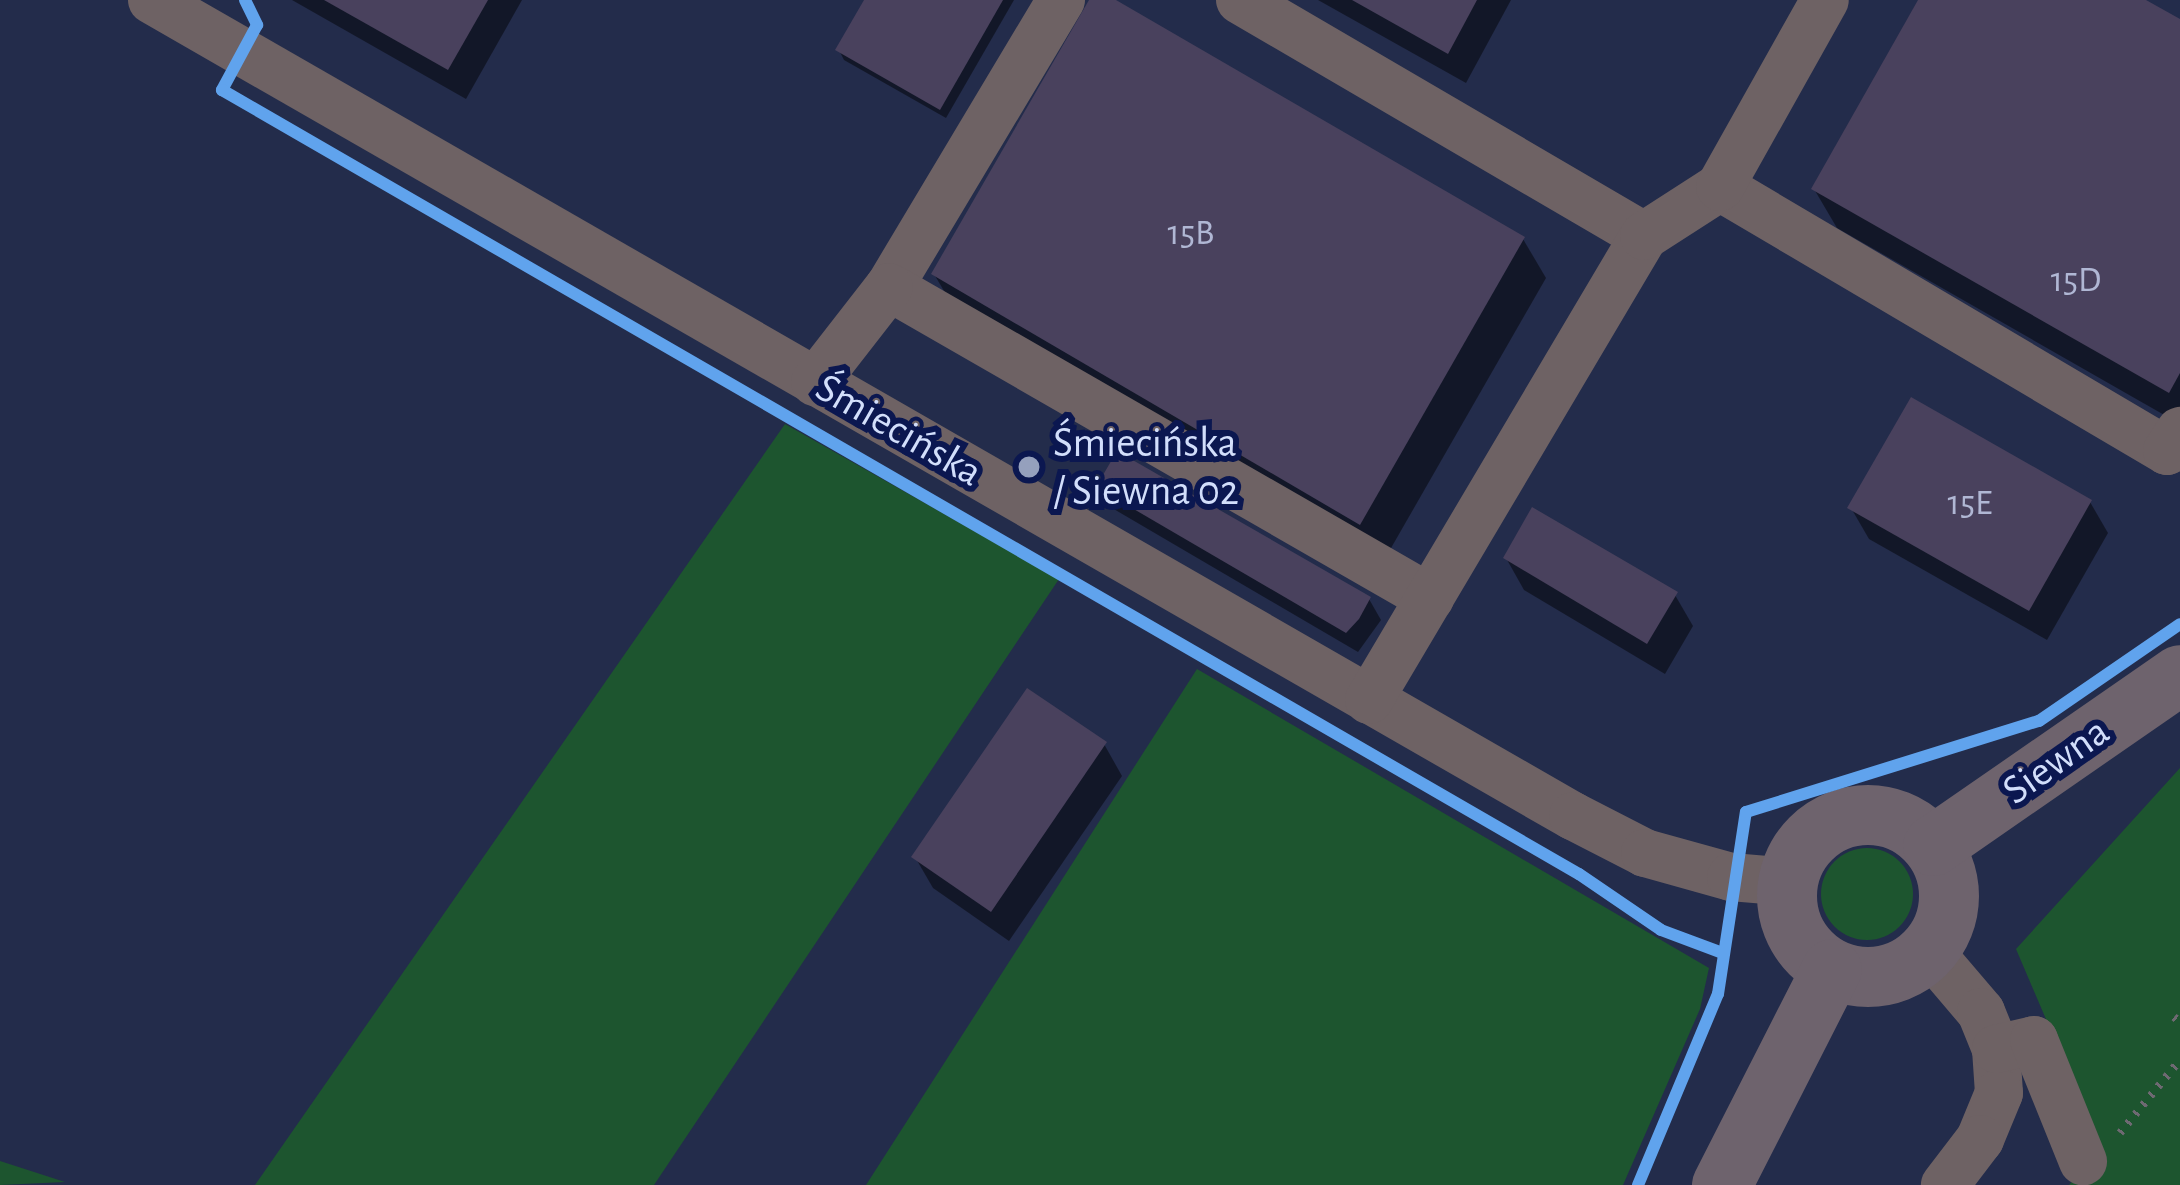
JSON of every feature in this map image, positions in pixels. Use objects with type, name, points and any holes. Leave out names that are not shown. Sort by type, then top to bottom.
[{"type":"main road","name":"Siewna","points":[[1933,846],[2180,676]]},
{"type":"main road","points":[[1844,818],[1896,819],[1933,846],[1950,887],[1942,932],[1929,951],[1884,977],[1832,969],[1796,934],[1789,882],[1809,840],[1844,818]]},
{"type":"main road","points":[[1722,1185],[1832,969]]},
{"type":"street","name":"Śmiecińska","points":[[152,0],[1369,700],[1645,853],[1731,877],[1789,882]]},
{"type":"street","points":[[815,382],[889,286],[1061,0]]},
{"type":"street","points":[[1240,0],[1644,236]]},
{"type":"street","points":[[1369,700],[1644,236],[1720,187],[1825,0]]},
{"type":"street","points":[[1720,187],[2176,452]]},
{"type":"street","points":[[889,286],[1430,598]]},
{"type":"street","points":[[1929,951],[1981,1012],[1996,1048],[1999,1094],[1980,1139],[1946,1185]]},
{"type":"street","points":[[1996,1048],[2034,1040],[2083,1161]]},
{"type":"green space","points":[[785,424],[1059,579],[654,1185],[255,1185]]},
{"type":"green space","points":[[1197,669],[1709,968],[1700,1009],[1623,1185],[866,1185]]},
{"type":"green space","points":[[2180,768],[2180,1185],[2069,1185],[2101,1148],[2016,949]]},
{"type":"green space","points":[[1867,848],[1899,862],[1913,894],[1899,926],[1867,940],[1835,926],[1821,894],[1835,862]]},
{"type":"green space","points":[[0,1161],[65,1182],[0,1185]]},
{"type":"building","points":[[324,0],[488,0],[448,70]]},
{"type":"building","points":[[864,0],[1003,0],[940,110],[835,50]]},
{"type":"building","points":[[1089,0],[1116,0],[1525,237],[1360,525],[931,274]]},
{"type":"building","points":[[1352,0],[1477,0],[1448,54]]},
{"type":"building","points":[[1918,0],[2146,0],[2180,19],[2180,373],[2169,393],[1811,189]]},
{"type":"building","points":[[1911,397],[2092,500],[2029,611],[1847,508]]},
{"type":"building","points":[[1117,451],[1371,597],[1359,619],[1346,633],[1096,487]]},
{"type":"building","points":[[1532,507],[1678,592],[1647,644],[1503,558]]},
{"type":"building","points":[[1027,688],[1107,742],[991,912],[911,857]]},
{"type":"cycle path","points":[[245,0],[257,25],[222,90],[1579,874],[1661,930],[1723,953]]},
{"type":"cycle path","points":[[1638,1185],[1718,994],[1746,812],[2039,721],[2180,624]]},
{"type":"place","name":"Śmiecińska / Siewna 02","points":[[1029,467]]}]
